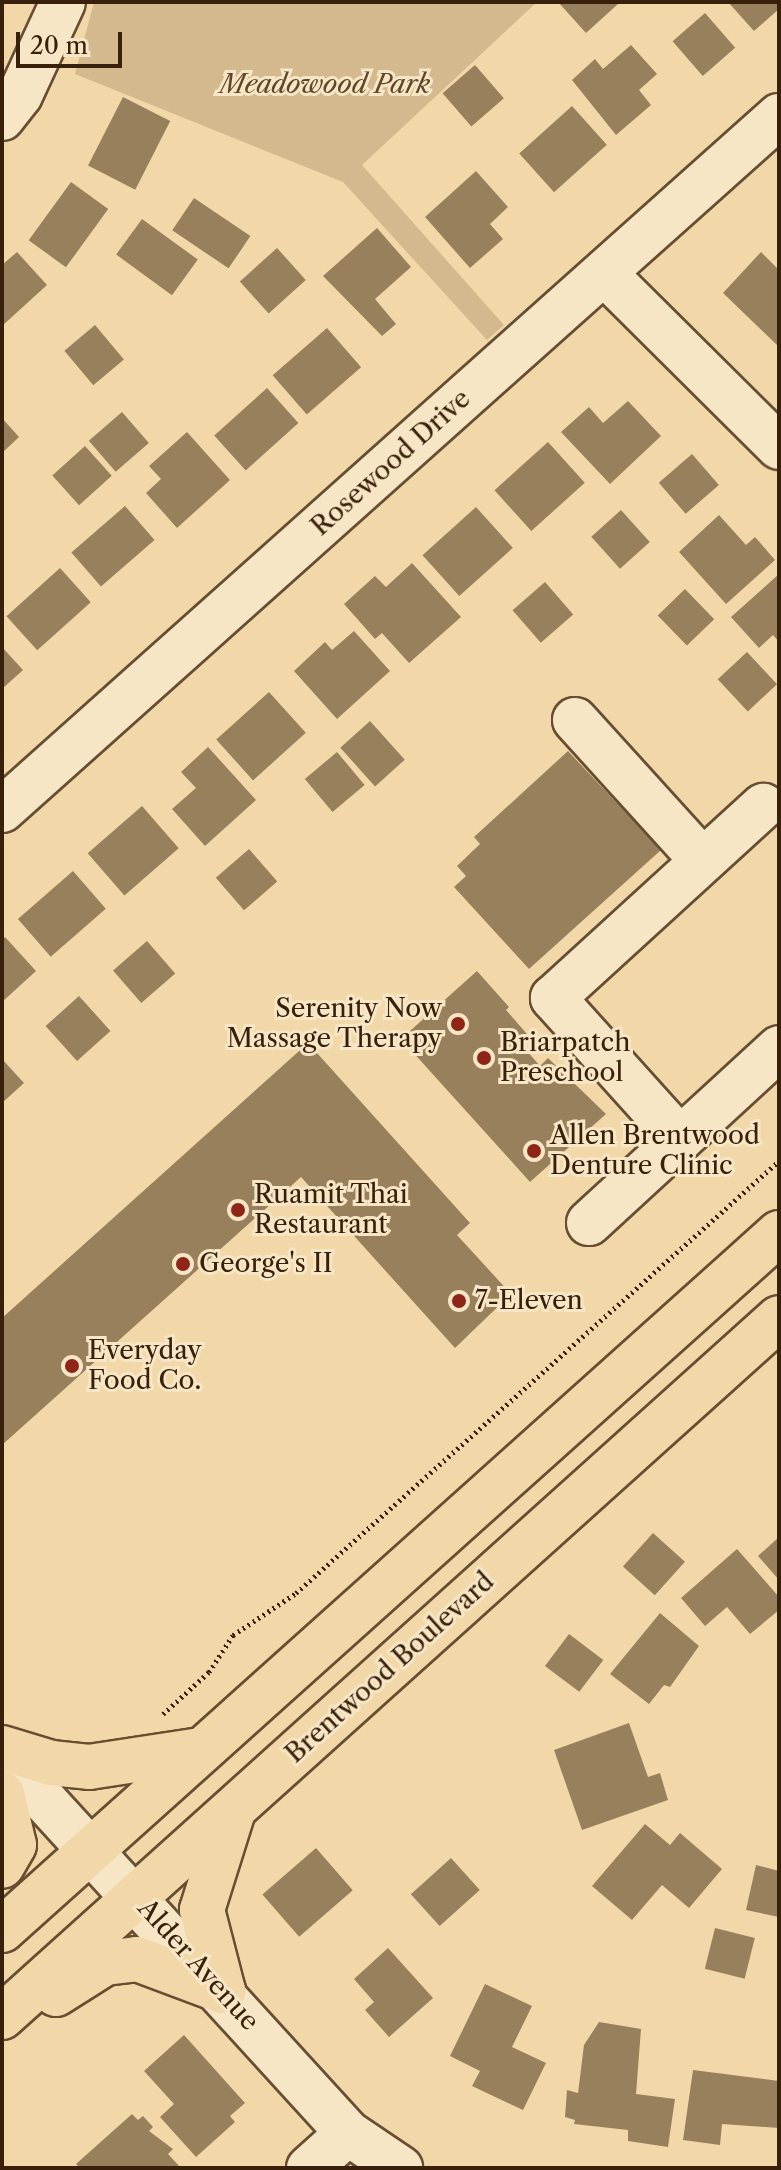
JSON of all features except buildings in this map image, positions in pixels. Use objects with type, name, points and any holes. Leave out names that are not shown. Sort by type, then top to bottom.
[{"type":"main road","points":[[2,1930],[779,1233]]},
{"type":"main road","name":"Brentwood Boulevard","points":[[2,2017],[779,1318]]},
{"type":"main road","points":[[2,1748],[51,1763],[89,1767],[201,1750]]},
{"type":"main road","points":[[2,1794],[14,1845],[2,1866]]},
{"type":"main road","points":[[223,1991],[202,1910],[235,1807]]},
{"type":"main road","points":[[2,2027],[105,1963],[137,1959],[223,1991]]},
{"type":"street","points":[[2,118],[20,95],[63,2]]},
{"type":"street","name":"Rosewood Drive","points":[[2,810],[779,116]]},
{"type":"street","points":[[604,273],[779,447]]},
{"type":"street","points":[[575,720],[703,861]]},
{"type":"street","points":[[680,1139],[553,998],[763,806]]},
{"type":"street","points":[[589,1223],[779,1048]]},
{"type":"street","name":"Alder Avenue","points":[[2,1754],[137,1896],[348,2133],[400,2168]]},
{"type":"street","points":[[309,2168],[348,2133]]},
{"type":"path","points":[[157,1720],[209,1672],[233,1635],[296,1593],[779,1161]]},
{"type":"green space","name":"Meadowood Park","points":[[94,2],[537,2],[362,165],[504,325],[487,340],[343,182],[75,74]]},
{"type":"place","name":"Serenity Now Massage Therapy","points":[[458,1024]]},
{"type":"place","name":"Briarpatch Preschool","points":[[484,1058]]},
{"type":"place","name":"Allen Brentwood Denture Clinic","points":[[534,1151]]},
{"type":"place","name":"Ruamit Thai Restaurant","points":[[238,1210]]},
{"type":"place","name":"George's II","points":[[183,1264]]},
{"type":"place","name":"7-Eleven","points":[[459,1301]]},
{"type":"place","name":"Everyday Food Co.","points":[[72,1366]]}]
